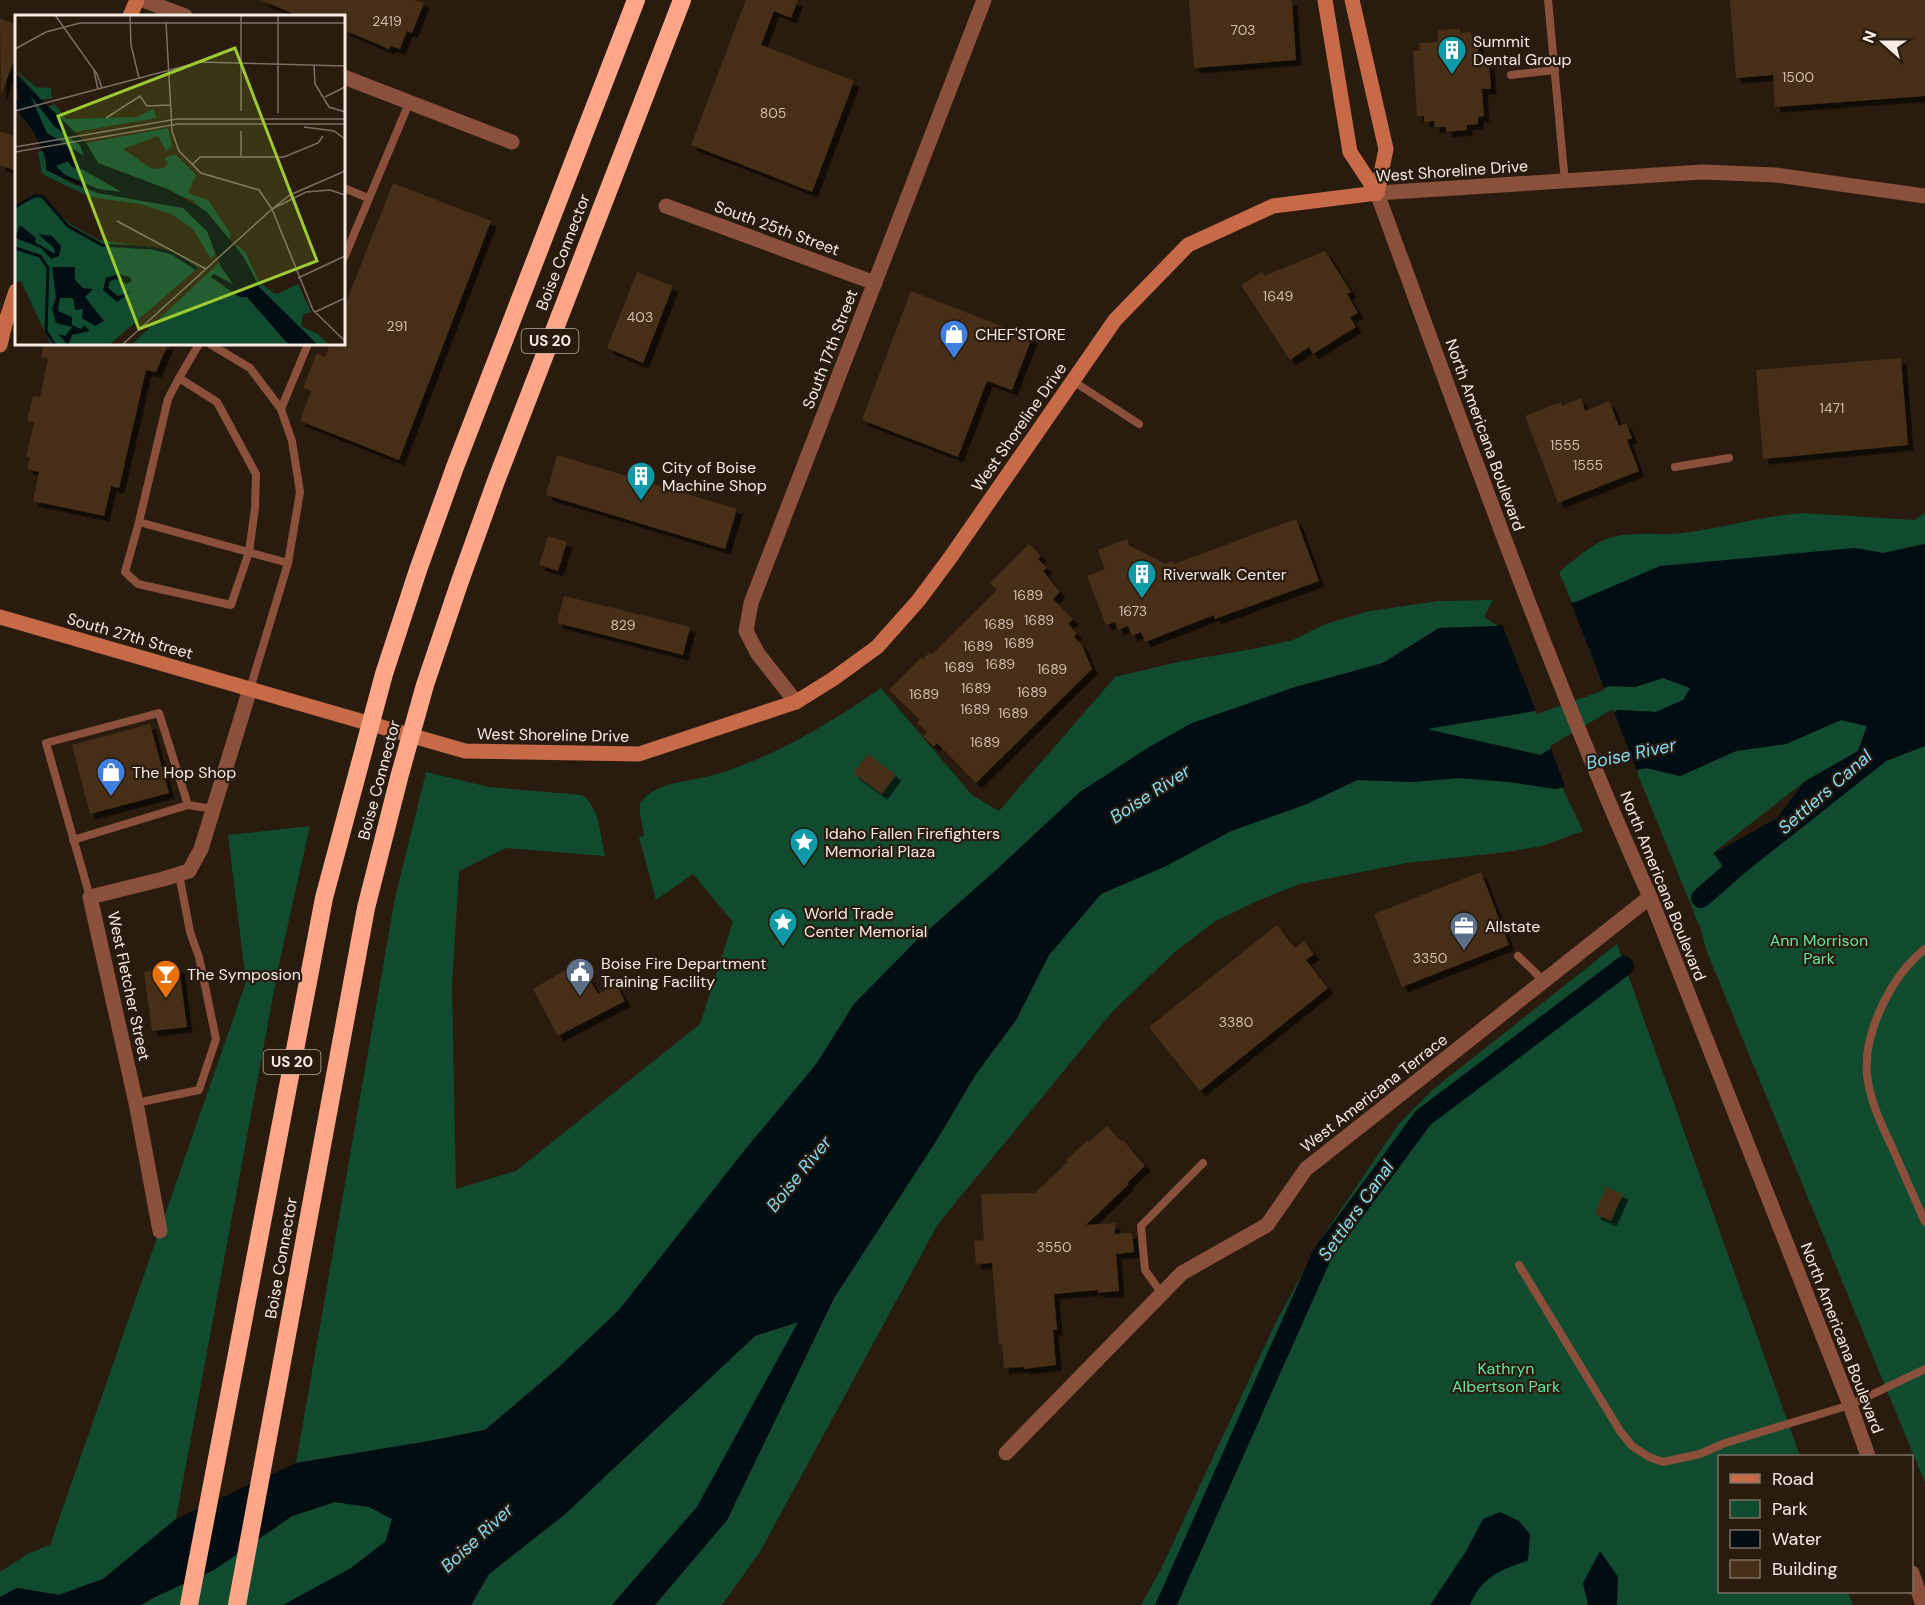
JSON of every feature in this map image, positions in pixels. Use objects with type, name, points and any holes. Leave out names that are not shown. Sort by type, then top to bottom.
[{"type":"highway","name":"Boise Connector","points":[[189,1605],[324,898],[384,674],[455,467],[636,0]]},
{"type":"highway","name":"Boise Connector","points":[[237,1605],[366,908],[400,774],[425,685],[492,491],[682,0]]},
{"type":"main road","points":[[130,15],[137,0]]},
{"type":"main road","points":[[1325,0],[1350,152],[1377,193]]},
{"type":"main road","points":[[1352,0],[1386,149],[1377,193]]},
{"type":"main road","name":"West Shoreline Drive","points":[[250,689],[465,751],[639,754],[796,702],[877,647],[918,601],[1115,320],[1188,245],[1273,206],[1377,193]]},
{"type":"main road","points":[[0,345],[15,294]]},
{"type":"main road","name":"South 27th Street","points":[[0,617],[250,689]]},
{"type":"street","points":[[143,0],[182,15]]},
{"type":"street","name":"South 17th Street","points":[[796,702],[758,654],[746,631],[756,590],[984,0]]},
{"type":"street","points":[[345,78],[512,142]]},
{"type":"street","name":"West Shoreline Drive","points":[[1377,193],[1702,172],[1776,175],[1925,196]]},
{"type":"street","name":"North Americana Boulevard","points":[[1377,193],[1520,579],[1618,826],[1650,897],[1868,1455]]},
{"type":"street","name":"South 25th Street","points":[[666,206],[875,283]]},
{"type":"street","points":[[179,874],[189,871],[201,849],[250,689]]},
{"type":"street","name":"West Fletcher Street","points":[[160,1231],[136,1103],[90,897],[179,874]]},
{"type":"street","name":"West Americana Terrace","points":[[1006,1453],[1182,1273],[1267,1225],[1306,1169],[1650,897]]},
{"type":"street","points":[[1913,1578],[1923,1605]]},
{"type":"lane","points":[[1548,0],[1565,182]]},
{"type":"lane","points":[[1512,75],[1555,70]]},
{"type":"lane","points":[[345,256],[409,102]]},
{"type":"lane","points":[[345,188],[368,198]]},
{"type":"lane","points":[[179,378],[217,402],[256,474],[255,508],[249,552],[231,605],[138,584],[125,572],[168,399],[179,378],[198,345]]},
{"type":"lane","points":[[212,345],[250,368],[281,409],[292,441],[300,492],[288,563],[250,689]]},
{"type":"lane","points":[[281,409],[308,345]]},
{"type":"lane","points":[[1073,381],[1138,424]]},
{"type":"lane","points":[[1675,467],[1729,458]]},
{"type":"lane","points":[[139,522],[288,563]]},
{"type":"lane","points":[[90,897],[46,743],[159,713],[188,805]]},
{"type":"lane","points":[[73,840],[188,805],[213,808]]},
{"type":"lane","points":[[136,1103],[199,1090],[216,1039],[199,957],[190,932],[179,874]]},
{"type":"lane","points":[[1925,949],[1902,972],[1887,994],[1876,1021],[1868,1052],[1867,1080],[1874,1107],[1925,1222]]},
{"type":"lane","points":[[1518,956],[1544,981]]},
{"type":"lane","points":[[1162,1294],[1145,1270],[1141,1226],[1203,1163]]},
{"type":"lane","points":[[1519,1265],[1620,1431],[1632,1446],[1649,1457],[1663,1462],[1700,1454],[1725,1443],[1850,1405],[1925,1369]]},
{"type":"green space","points":[[1802,513],[1915,520],[1925,513],[1925,544],[1883,553],[1855,548],[1789,555],[1572,603],[1559,572],[1592,546],[1614,537],[1634,534],[1683,533]]},
{"type":"green space","points":[[1493,600],[1484,617],[1498,626],[1439,628],[1383,663],[1292,688],[1092,784],[1080,792],[917,940],[854,1004],[817,1063],[619,1310],[558,1368],[485,1430],[296,1463],[395,898],[426,772],[489,787],[582,795],[588,800],[596,814],[605,856],[506,848],[459,871],[452,986],[456,1189],[516,1171],[700,1024],[733,922],[693,874],[656,900],[639,837],[644,836],[640,803],[655,790],[717,774],[760,758],[822,726],[881,688],[972,795],[999,811],[1115,677],[1178,662],[1293,640],[1325,624],[1370,611],[1438,601]]},
{"type":"green space","points":[[1663,678],[1691,688],[1684,700],[1656,712],[1618,710],[1540,755],[1425,729],[1535,711],[1610,686],[1635,687]]},
{"type":"green space","name":"Ann Morrison Park","points":[[1841,720],[1867,726],[1858,751],[1804,782],[1713,853],[1733,882],[1886,761],[1925,746],[1925,1483],[1707,952],[1701,930],[1636,770],[1646,768],[1680,776],[1736,751],[1786,744]]},
{"type":"green space","points":[[1459,778],[1510,782],[1555,789],[1562,787],[1583,831],[1542,846],[1407,863],[1300,884],[1257,901],[1214,922],[1175,952],[1113,1011],[938,1224],[761,1550],[722,1605],[655,1605],[727,1520],[834,1298],[938,1138],[976,1074],[1016,1020],[1049,955],[1101,894],[1166,866],[1231,831],[1306,804],[1357,780],[1413,782]]},
{"type":"green space","points":[[310,826],[278,969],[176,1519],[103,1579],[59,1595],[18,1588],[0,1597],[0,1572],[29,1553],[50,1545],[246,982],[228,835]]},
{"type":"green space","name":"Kathryn Albertson Park","points":[[1617,944],[1800,1455],[1718,1455],[1718,1593],[1848,1593],[1853,1605],[1141,1605],[1161,1569],[1276,1322],[1323,1236],[1398,1125],[1431,1091]]},
{"type":"green space","points":[[799,1322],[697,1507],[612,1605],[471,1605],[489,1574],[564,1515],[755,1336]]},
{"type":"green space","points":[[335,1502],[369,1507],[392,1519],[386,1541],[351,1568],[288,1603],[283,1605],[141,1605],[214,1570],[292,1516]]},
{"type":"water","name":"Boise River","points":[[1925,544],[1925,746],[1886,761],[1733,882],[1716,855],[1713,854],[1777,818],[1804,782],[1858,751],[1867,726],[1841,720],[1786,744],[1736,751],[1680,776],[1646,768],[1556,789],[1459,778],[1413,782],[1357,780],[1307,804],[1231,831],[1166,866],[1101,894],[1049,955],[1016,1020],[976,1074],[938,1138],[834,1298],[727,1520],[655,1605],[612,1605],[697,1507],[798,1322],[755,1336],[564,1515],[489,1574],[471,1605],[283,1605],[351,1568],[386,1541],[392,1519],[369,1507],[335,1502],[292,1516],[214,1570],[140,1605],[0,1605],[0,1597],[17,1588],[59,1595],[103,1579],[176,1519],[296,1463],[485,1430],[558,1368],[619,1310],[743,1152],[817,1063],[854,1004],[917,940],[1080,792],[1149,747],[1192,723],[1292,688],[1383,663],[1439,628],[1498,626],[1578,601],[1660,566],[1855,548],[1883,553]],"holes":[[[1663,678],[1690,688],[1683,700],[1656,712],[1618,710],[1540,755],[1427,729],[1535,711],[1610,686],[1635,687]]]},
{"type":"water","points":[[1500,1512],[1519,1521],[1530,1534],[1528,1561],[1509,1567],[1486,1581],[1470,1605],[1430,1605],[1465,1553],[1483,1519]]},
{"type":"water","points":[[1600,1551],[1618,1577],[1617,1605],[1588,1605],[1583,1583]]},
{"type":"pier","points":[[1570,600],[1605,690],[1537,714],[1501,622]]},
{"type":"pier","points":[[1613,709],[1638,773],[1566,789],[1550,746]]},
{"type":"building","points":[[260,0],[415,0],[424,3],[412,33],[407,31],[400,49],[391,46],[389,49],[345,30],[345,15],[297,15]]},
{"type":"building","points":[[746,0],[798,0],[791,18],[774,11],[761,45],[854,81],[812,192],[691,145]]},
{"type":"building","points":[[1189,0],[1292,0],[1296,60],[1194,68]]},
{"type":"building","points":[[1730,0],[1925,0],[1925,96],[1775,107],[1773,75],[1736,78]]},
{"type":"building","points":[[0,18],[15,25],[15,58],[1,95]]},
{"type":"building","name":"Summit Dental Group","points":[[1460,29],[1460,33],[1471,32],[1472,40],[1478,40],[1479,64],[1489,63],[1491,89],[1482,89],[1484,116],[1478,117],[1478,124],[1467,125],[1467,130],[1446,132],[1446,127],[1434,127],[1434,121],[1424,122],[1424,116],[1417,116],[1413,51],[1420,51],[1419,43],[1438,42],[1438,30]]},
{"type":"building","points":[[0,131],[15,137],[15,171],[0,165]]},
{"type":"building","points":[[393,183],[491,221],[399,460],[300,421],[311,391],[303,388],[317,353],[325,357],[330,345],[345,345],[345,305]]},
{"type":"building","points":[[1325,251],[1351,292],[1347,294],[1358,313],[1350,317],[1356,327],[1313,354],[1309,347],[1290,360],[1241,285],[1262,272],[1264,276]]},
{"type":"building","points":[[637,272],[673,286],[643,363],[607,348]]},
{"type":"building","name":"CHEF'STORE","points":[[911,291],[1032,338],[1012,390],[987,381],[958,457],[862,420]]},
{"type":"building","points":[[44,345],[168,345],[156,372],[146,370],[119,488],[111,486],[104,516],[33,501],[39,472],[27,469],[30,457],[26,457],[34,423],[27,421],[33,396],[40,397],[48,358],[41,357]]},
{"type":"building","points":[[1901,358],[1908,445],[1763,459],[1756,370]]},
{"type":"building","points":[[1581,398],[1585,411],[1609,401],[1619,426],[1626,423],[1632,438],[1627,440],[1639,471],[1558,503],[1525,416],[1561,402],[1562,406]]},
{"type":"building","name":"City of Boise Machine Shop","points":[[557,455],[737,509],[725,549],[546,495]]},
{"type":"building","points":[[1296,519],[1319,581],[1215,619],[1214,615],[1145,642],[1141,632],[1132,636],[1128,626],[1118,630],[1115,622],[1106,625],[1087,576],[1105,569],[1098,550],[1127,539],[1129,545],[1165,564],[1172,561],[1174,564]]},
{"type":"building","points":[[548,536],[567,542],[558,571],[539,565]]},
{"type":"building","points":[[1029,544],[1041,556],[1038,559],[1047,568],[1043,571],[1060,592],[1053,599],[1073,619],[1068,624],[1077,633],[1074,637],[1082,645],[1092,669],[976,783],[937,743],[934,747],[923,736],[927,732],[917,723],[920,720],[889,690],[921,658],[923,659],[930,652],[932,654],[997,590],[990,583]]},
{"type":"building","points":[[564,596],[690,627],[683,655],[557,623]]},
{"type":"building","points":[[150,724],[169,793],[90,814],[72,745]]},
{"type":"building","points":[[868,754],[896,775],[882,794],[853,773]]},
{"type":"building","points":[[1481,872],[1509,945],[1402,987],[1374,914]]},
{"type":"building","points":[[1277,925],[1295,948],[1304,941],[1314,954],[1306,960],[1328,988],[1200,1091],[1149,1027]]},
{"type":"building","name":"Boise Fire Department Training Facility","points":[[579,962],[598,994],[616,985],[625,1001],[558,1036],[533,989]]},
{"type":"building","name":"The Symposion","points":[[179,967],[187,1027],[152,1031],[144,972]]},
{"type":"building","points":[[1107,1126],[1121,1141],[1123,1140],[1145,1166],[1086,1225],[1115,1223],[1115,1234],[1132,1233],[1134,1252],[1116,1254],[1119,1291],[1098,1293],[1098,1290],[1054,1294],[1057,1330],[1053,1330],[1056,1365],[1024,1369],[1024,1367],[1004,1368],[1002,1344],[999,1345],[992,1263],[976,1264],[974,1241],[984,1240],[981,1194],[1035,1193],[1068,1162],[1066,1160]]},
{"type":"building","points":[[1606,1187],[1623,1194],[1611,1221],[1595,1214]]},
{"type":"waterway","name":"Settlers Canal","points":[[1701,898],[1748,857]]},
{"type":"waterway","name":"Settlers Canal","points":[[1166,1605],[1322,1255],[1423,1118],[1624,966]]},
{"type":"place","name":"Summit Dental Group","points":[[1452,76]]},
{"type":"place","name":"CHEF'STORE","points":[[954,360]]},
{"type":"place","name":"City of Boise Machine Shop","points":[[641,502]]},
{"type":"place","name":"Riverwalk Center","points":[[1142,600]]},
{"type":"place","name":"The Hop Shop","points":[[111,798]]},
{"type":"place","name":"Idaho Fallen Firefighters Memorial Plaza","points":[[804,868]]},
{"type":"place","name":"World Trade Center Memorial","points":[[783,948]]},
{"type":"place","name":"Allstate","points":[[1464,952]]},
{"type":"place","name":"Boise Fire Department Training Facility","points":[[580,998]]},
{"type":"place","name":"The Symposion","points":[[166,1000]]}]
